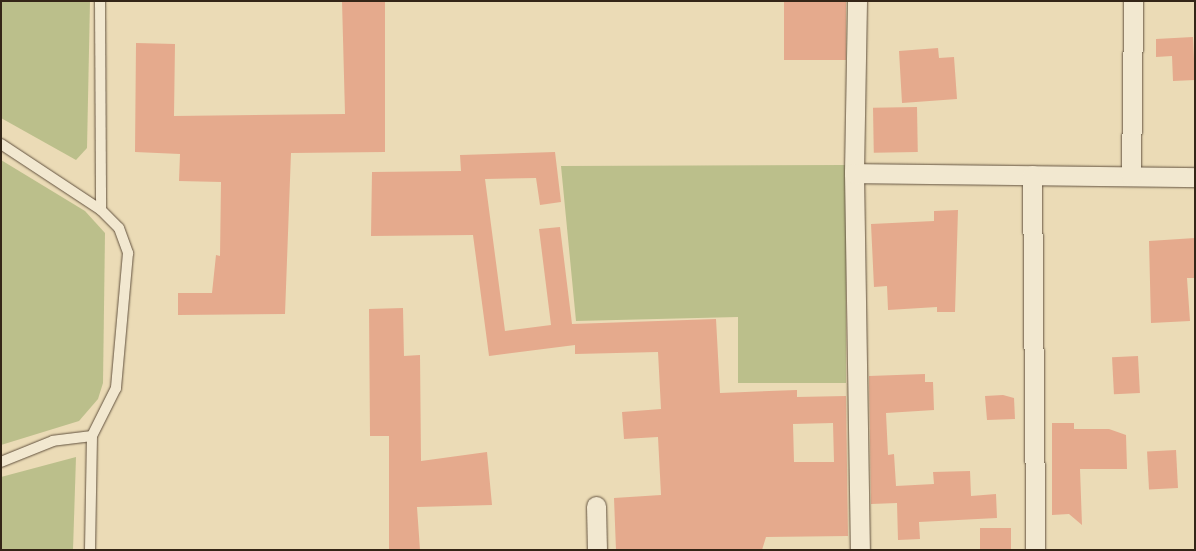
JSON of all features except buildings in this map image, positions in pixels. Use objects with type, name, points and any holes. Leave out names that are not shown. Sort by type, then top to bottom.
[{"type":"street","points":[[857,1],[854,173],[860,550]]},
{"type":"street","points":[[1131,176],[1133,1]]},
{"type":"street","points":[[854,173],[1195,177]]},
{"type":"street","points":[[1032,175],[1035,550]]},
{"type":"street","points":[[596,506],[597,550]]},
{"type":"lane","points":[[100,1],[101,210]]},
{"type":"lane","points":[[1,144],[101,210],[120,228],[128,253],[116,388],[92,436],[90,550]]},
{"type":"lane","points":[[1,462],[53,441],[92,436]]},
{"type":"green space","points":[[1,1],[90,1],[87,148],[76,160],[1,118]]},
{"type":"green space","points":[[1,160],[85,211],[105,233],[103,383],[98,399],[79,421],[1,445]]},
{"type":"green space","points":[[846,165],[846,383],[738,383],[738,317],[576,321],[561,166]]},
{"type":"green space","points":[[76,457],[73,550],[1,550],[1,477]]}]
